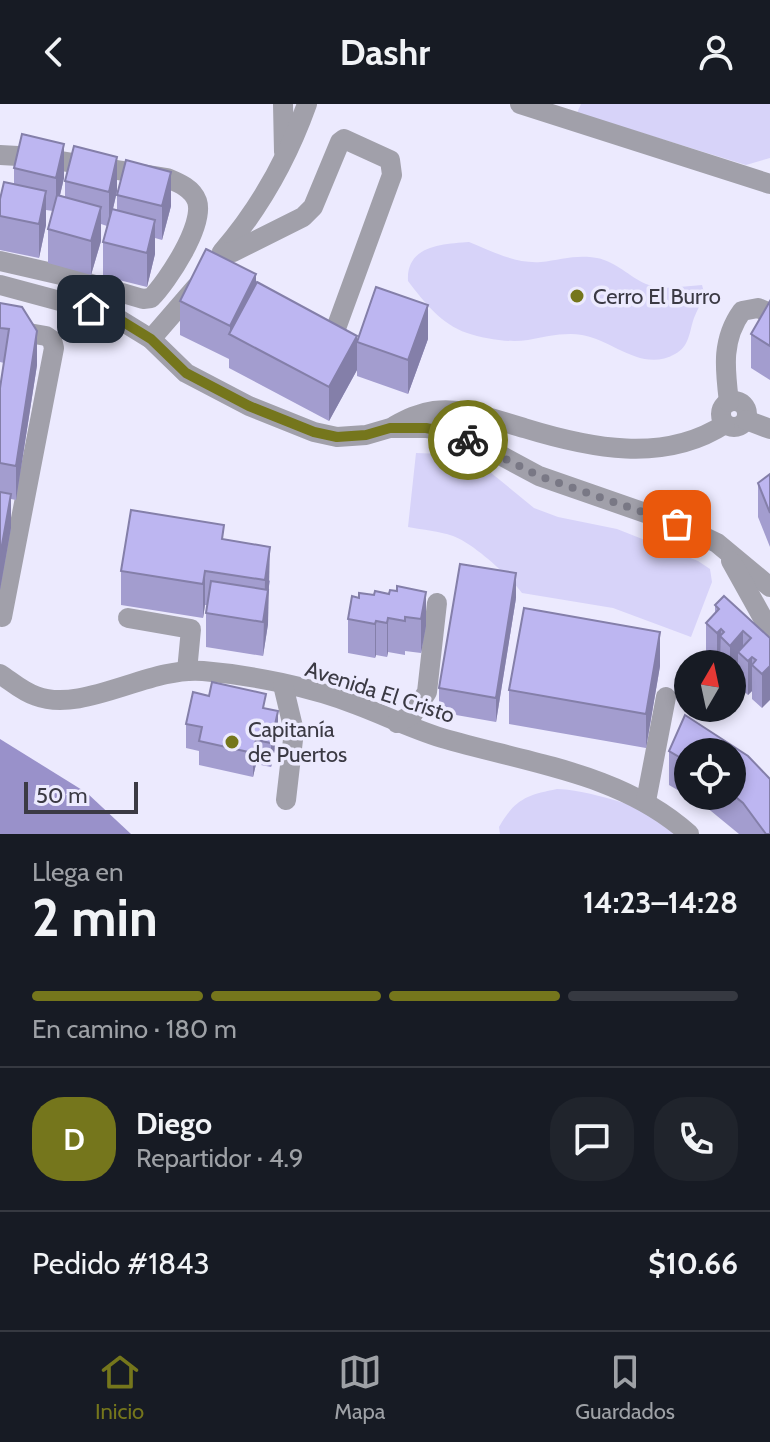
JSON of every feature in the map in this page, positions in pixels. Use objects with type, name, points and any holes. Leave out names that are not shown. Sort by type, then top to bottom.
[{"type":"street","points":[[283,104],[284,162]]},
{"type":"street","points":[[151,339],[262,202],[284,162],[307,104]]},
{"type":"street","points":[[520,104],[770,184]]},
{"type":"street","points":[[213,264],[303,217],[313,207],[344,139],[390,160],[392,175],[331,342],[323,345],[297,333]]},
{"type":"street","points":[[0,155],[167,178],[185,185],[197,202],[197,223],[181,255],[151,298],[143,299],[0,261]]},
{"type":"street","points":[[0,285],[112,315],[151,339],[186,373],[249,406],[314,432],[337,437],[366,435],[417,415],[453,411],[487,416],[562,440],[598,447],[639,449],[694,440],[725,424],[737,427],[746,420],[747,412],[744,405],[737,401],[729,402]]},
{"type":"street","points":[[725,424],[722,412],[729,402],[725,359],[730,331],[742,311],[758,308],[770,313]]},
{"type":"street","points":[[0,328],[46,336],[52,340],[54,348],[2,617]]},
{"type":"street","points":[[746,420],[770,429]]},
{"type":"street","points":[[390,428],[426,428],[448,432],[487,448],[539,476],[677,524],[717,543],[770,587]]},
{"type":"street","points":[[0,516],[22,521]]},
{"type":"street","points":[[717,543],[736,567],[770,631]]},
{"type":"street","points":[[397,723],[413,714],[427,692],[437,603]]},
{"type":"street","points":[[128,618],[191,629],[187,671]]},
{"type":"street","name":"Avenida El Cristo","points":[[0,674],[39,698],[65,700],[154,676],[187,671],[225,674],[283,685],[355,704],[397,723],[440,737],[627,791],[646,801],[689,834]]},
{"type":"street","points":[[283,685],[294,731],[286,800]]},
{"type":"street","points":[[646,801],[666,697]]},
{"type":"shaded area","points":[[581,104],[770,104],[770,158],[746,165],[577,113]]},
{"type":"shaded area","points":[[469,242],[522,261],[597,258],[653,286],[674,288],[702,285],[705,296],[684,347],[663,359],[639,358],[582,335],[561,334],[513,341],[481,337],[458,329],[441,318],[408,281],[409,269],[419,254],[437,246]]},
{"type":"shaded area","points":[[416,453],[443,454],[490,472],[534,508],[558,517],[617,529],[698,561],[710,569],[712,582],[691,637],[613,608],[522,593],[470,545],[453,536],[408,527]]},
{"type":"shaded area","points":[[0,739],[87,793],[131,834],[0,834]]},
{"type":"shaded area","points":[[557,789],[597,795],[644,810],[666,821],[680,834],[500,834],[499,827],[516,804],[530,796]]},
{"type":"building","points":[[22,134],[64,144],[56,178],[14,168]]},
{"type":"building","points":[[74,146],[117,157],[109,192],[65,181]]},
{"type":"building","points":[[126,160],[171,172],[162,206],[117,195]]},
{"type":"building","points":[[4,182],[46,191],[39,224],[0,216]]},
{"type":"building","points":[[57,195],[101,207],[91,241],[48,229]]},
{"type":"building","points":[[112,209],[155,220],[147,253],[103,242]]},
{"type":"building","points":[[206,249],[256,274],[230,326],[180,301]]},
{"type":"building","points":[[257,282],[357,336],[329,387],[229,334]]},
{"type":"building","points":[[376,287],[428,305],[408,360],[357,342]]},
{"type":"building","points":[[770,301],[770,346],[751,334]]},
{"type":"building","points":[[0,303],[22,307],[37,331],[16,466],[0,463],[0,388],[9,329],[0,328]]},
{"type":"building","points":[[770,474],[770,513],[758,483]]},
{"type":"building","points":[[0,492],[11,494],[0,556]]},
{"type":"building","points":[[131,510],[224,525],[222,539],[270,547],[265,580],[205,571],[203,584],[121,571]]},
{"type":"building","points":[[460,564],[516,573],[496,698],[439,688]]},
{"type":"building","points":[[211,581],[268,590],[263,622],[206,613]]},
{"type":"building","points":[[397,586],[426,592],[421,619],[405,617],[405,621],[388,618],[387,623],[376,621],[375,624],[348,619],[352,596],[359,598],[359,593],[374,595],[375,591],[389,594],[390,590],[397,591]]},
{"type":"building","points":[[724,596],[770,638],[770,666],[762,674],[752,665],[756,660],[752,657],[748,661],[746,650],[740,650],[751,638],[743,631],[730,646],[720,636],[724,632],[721,629],[717,633],[706,623],[719,609],[715,605]]},
{"type":"building","points":[[524,608],[660,632],[646,714],[509,690]]},
{"type":"building","points":[[212,682],[266,694],[263,708],[278,711],[271,743],[256,740],[253,753],[199,741],[202,727],[186,724],[193,692],[209,696]]},
{"type":"building","points":[[682,722],[696,722],[720,738],[675,738]]},
{"type":"building","points":[[746,755],[770,779],[770,834],[766,834],[746,807]]},
{"type":"way so far","points":[[468,440],[539,476],[677,524]]},
{"type":"place","name":"Cerro El Burro","points":[[577,296]]},
{"type":"place","name":"Capitanía de Puertos","points":[[232,742]]},
{"type":"route","points":[[91,309],[112,315],[151,339],[186,373],[249,406],[314,432],[337,437],[366,435],[390,428],[426,428],[468,440]]}]
